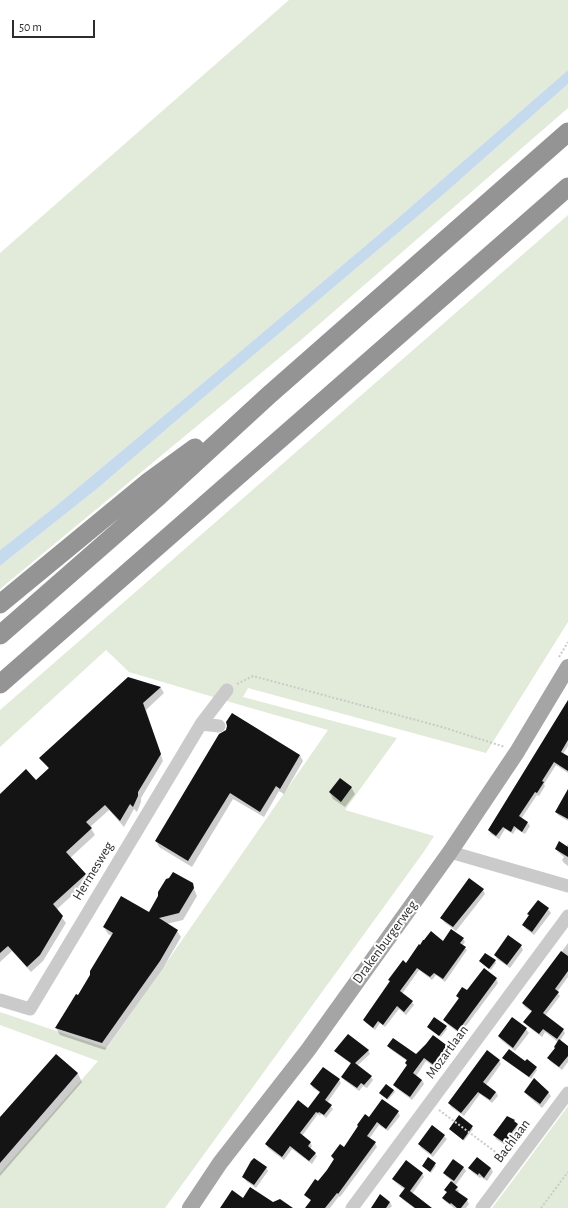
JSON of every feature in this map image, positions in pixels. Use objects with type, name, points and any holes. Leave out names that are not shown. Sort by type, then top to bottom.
[{"type":"highway","points":[[0,635],[159,496],[269,395],[568,132]]},
{"type":"highway","points":[[0,684],[568,187]]},
{"type":"highway","points":[[0,604],[147,483],[269,395]]},
{"type":"main road","name":"Drakenburgerweg","points":[[190,1208],[220,1164],[308,1050],[450,852],[517,752],[568,668]]},
{"type":"street","name":"Hermesweg","points":[[0,1000],[30,1009],[201,724],[227,690]]},
{"type":"street","points":[[201,724],[219,726]]},
{"type":"street","points":[[450,852],[568,886]]},
{"type":"street","name":"Mozartlaan","points":[[352,1208],[568,916]]},
{"type":"street","name":"Bachlaan","points":[[482,1208],[568,1093]]},
{"type":"path","points":[[227,690],[253,676],[442,727],[506,747],[517,752]]},
{"type":"path","points":[[429,1104],[514,1165]]},
{"type":"path","points":[[541,1208],[568,1172]]},
{"type":"green space","points":[[289,0],[568,0],[568,70],[391,224],[210,377],[57,505],[0,550],[0,253]]},
{"type":"green space","points":[[568,84],[568,108],[301,340],[0,589],[0,566],[98,488],[444,194]]},
{"type":"green space","points":[[568,215],[568,622],[486,753],[248,688],[243,697],[397,738],[345,810],[434,836],[165,1208],[0,1208],[0,1173],[98,1061],[0,1025],[0,1012],[107,1048],[328,730],[129,672],[106,650],[0,747],[0,710]]},
{"type":"green space","points":[[568,1106],[568,1208],[492,1208],[519,1172]]},
{"type":"water","points":[[568,70],[568,84],[444,194],[98,488],[0,566],[0,550],[57,505],[210,377],[391,224]]},
{"type":"building","points":[[128,677],[161,687],[143,703],[161,754],[138,792],[138,796],[133,807],[130,804],[120,821],[105,805],[86,822],[92,828],[66,852],[86,874],[53,904],[63,916],[40,955],[27,967],[8,946],[0,953],[0,794],[26,769],[36,780],[49,768],[39,758]]},
{"type":"building","points":[[568,700],[568,740],[561,752],[568,756],[568,771],[554,762],[542,781],[544,782],[537,793],[535,792],[519,816],[528,822],[522,832],[514,826],[511,832],[503,827],[496,836],[488,830]]},
{"type":"building","points":[[232,713],[300,755],[280,789],[276,786],[260,812],[230,793],[188,861],[155,841],[219,734],[226,730],[226,722]]},
{"type":"building","points":[[340,778],[352,787],[341,802],[329,792]]},
{"type":"building","points":[[568,789],[568,819],[555,812]]},
{"type":"building","points":[[559,841],[568,847],[568,857],[555,849]]},
{"type":"building","points":[[173,872],[193,883],[194,888],[179,913],[159,918],[178,930],[160,961],[102,1043],[55,1028],[76,994],[78,995],[90,975],[90,971],[113,933],[103,927],[121,896],[149,912],[158,896],[158,892],[166,879],[169,878]]},
{"type":"building","points":[[469,878],[484,889],[453,927],[440,918]]},
{"type":"building","points":[[538,900],[549,908],[532,932],[522,925],[529,915],[527,914]]},
{"type":"building","points":[[451,929],[464,938],[460,943],[466,947],[443,979],[434,973],[430,977],[417,968],[400,991],[413,1001],[404,1012],[397,1006],[383,1025],[378,1021],[373,1028],[363,1020],[390,981],[388,980],[403,960],[406,963],[419,944],[420,945],[431,931],[443,941]]},
{"type":"building","points":[[508,935],[522,945],[507,965],[494,955]]},
{"type":"building","points":[[561,951],[568,956],[568,971],[555,989],[559,992],[543,1013],[564,1029],[557,1039],[543,1029],[539,1034],[523,1022],[532,1011],[522,1003]]},
{"type":"building","points":[[485,953],[496,960],[489,969],[479,961]]},
{"type":"building","points":[[484,968],[497,978],[458,1031],[443,1020],[459,998],[456,996],[462,987],[467,990]]},
{"type":"building","points":[[434,1017],[447,1026],[439,1036],[427,1027]]},
{"type":"building","points":[[512,1017],[527,1028],[513,1048],[498,1036]]},
{"type":"building","points":[[348,1034],[369,1050],[355,1063],[372,1076],[364,1085],[361,1083],[357,1088],[341,1077],[351,1063],[334,1051]]},
{"type":"building","points":[[433,1035],[449,1047],[435,1066],[424,1058],[413,1073],[422,1080],[410,1097],[393,1085],[407,1065],[405,1063],[407,1060],[387,1046],[393,1038],[416,1054]]},
{"type":"building","points":[[559,1039],[568,1046],[568,1056],[559,1067],[547,1058],[555,1048],[554,1047]]},
{"type":"building","points":[[509,1049],[525,1061],[527,1059],[537,1067],[529,1077],[502,1058]]},
{"type":"building","points":[[487,1050],[500,1060],[483,1082],[496,1092],[490,1100],[478,1092],[461,1113],[448,1103]]},
{"type":"building","points":[[56,1054],[78,1073],[0,1163],[0,1117]]},
{"type":"building","points":[[323,1067],[340,1079],[325,1100],[332,1105],[324,1115],[316,1112],[300,1133],[311,1142],[308,1146],[316,1153],[309,1161],[290,1146],[282,1157],[265,1144],[298,1100],[308,1108],[320,1092],[310,1084]]},
{"type":"building","points":[[534,1078],[549,1092],[540,1104],[524,1092]]},
{"type":"building","points":[[386,1084],[394,1090],[387,1099],[379,1093]]},
{"type":"building","points":[[382,1099],[399,1111],[386,1129],[377,1122],[367,1136],[376,1142],[338,1194],[337,1193],[325,1208],[305,1208],[311,1200],[304,1195],[315,1179],[318,1181],[327,1170],[334,1159],[331,1156],[340,1144],[344,1147],[365,1114],[369,1117]]},
{"type":"building","points":[[459,1115],[473,1126],[463,1140],[449,1129]]},
{"type":"building","points":[[507,1116],[515,1120],[514,1121],[518,1124],[509,1136],[511,1137],[506,1144],[493,1135]]},
{"type":"building","points":[[432,1125],[445,1135],[431,1154],[418,1144]]},
{"type":"building","points":[[428,1157],[436,1163],[430,1172],[422,1166]]},
{"type":"building","points":[[477,1157],[491,1168],[484,1178],[479,1173],[478,1175],[468,1168]]},
{"type":"building","points":[[254,1158],[267,1167],[254,1185],[242,1177]]},
{"type":"building","points":[[453,1159],[464,1167],[454,1181],[443,1173]]},
{"type":"building","points":[[406,1160],[423,1173],[410,1191],[432,1208],[415,1208],[399,1196],[405,1188],[392,1179]]},
{"type":"building","points":[[451,1181],[458,1187],[455,1190],[468,1199],[461,1208],[457,1208],[442,1198],[447,1192],[444,1190]]},
{"type":"building","points":[[250,1187],[273,1202],[280,1199],[293,1208],[220,1208],[232,1190],[243,1198]]},
{"type":"building","points":[[380,1194],[390,1202],[386,1208],[371,1208]]}]
